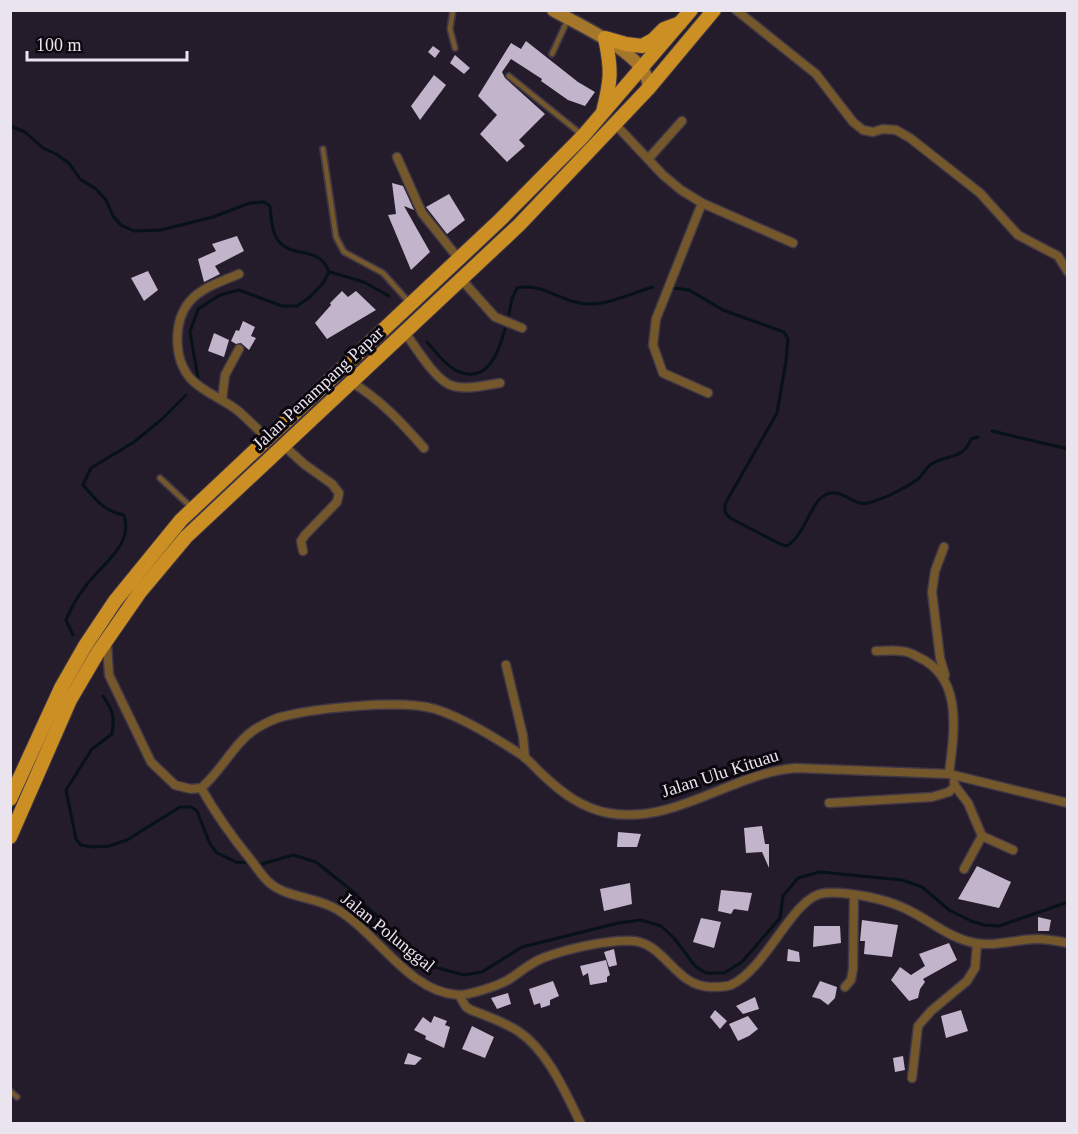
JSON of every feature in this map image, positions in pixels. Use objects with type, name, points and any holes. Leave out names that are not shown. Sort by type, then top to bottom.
[{"type":"main road","points":[[553,10],[605,38],[643,68],[648,77],[648,89]]},
{"type":"main road","name":"Jalan Penampang Papar","points":[[12,790],[61,688],[85,646],[115,602],[181,520],[411,304],[583,136],[691,10]]},
{"type":"main road","name":"Jalan Penampang Papar","points":[[10,837],[70,700],[86,672],[140,592],[186,537],[519,225],[648,89],[714,10]]},
{"type":"main road","points":[[605,38],[642,46],[653,40],[664,29],[682,23]]},
{"type":"main road","points":[[602,115],[610,88],[611,64],[605,38]]},
{"type":"main road","points":[[425,290],[431,296],[449,290]]},
{"type":"street","points":[[736,10],[816,74],[853,122],[863,130],[873,132],[883,129],[896,130],[910,138],[980,193],[1018,235],[1058,256],[1068,272]]},
{"type":"street","points":[[649,158],[682,121]]},
{"type":"street","points":[[615,124],[663,175],[681,190],[702,203],[792,243]]},
{"type":"street","points":[[398,157],[422,213],[459,258]]},
{"type":"street","points":[[702,203],[656,319],[653,345],[663,373],[708,393]]},
{"type":"street","points":[[239,274],[204,290],[190,301],[180,320],[177,346],[181,365],[192,380],[238,411],[268,439]]},
{"type":"street","points":[[461,279],[495,317],[522,328]]},
{"type":"street","points":[[404,331],[434,374],[451,386],[465,387],[500,383]]},
{"type":"street","points":[[222,400],[225,375],[239,349]]},
{"type":"street","points":[[351,382],[365,390],[398,418],[424,448]]},
{"type":"street","points":[[283,445],[332,484],[339,493],[337,502],[301,541],[303,551]]},
{"type":"street","points":[[944,547],[935,571],[932,592],[940,658],[951,691],[954,724],[951,775],[955,786],[969,803],[982,836],[1013,850]]},
{"type":"street","points":[[107,639],[109,675],[151,762],[175,785],[191,789],[201,788]]},
{"type":"street","points":[[876,651],[900,651],[929,662],[939,671],[951,691]]},
{"type":"street","points":[[506,665],[525,758]]},
{"type":"street","points":[[86,672],[97,668],[109,675]]},
{"type":"street","name":"Jalan Ulu Kituau","points":[[201,788],[213,778],[255,729],[279,718],[346,708],[410,705],[432,708],[453,716],[525,758],[562,792],[583,805],[609,813],[636,814],[685,805],[746,779],[776,770],[818,768],[951,775],[1068,803]]},
{"type":"street","points":[[829,803],[932,797],[949,792],[955,786]]},
{"type":"street","name":"Jalan Polunggal","points":[[201,788],[216,816],[271,885],[324,902],[338,910],[356,922],[421,983],[459,995]]},
{"type":"street","points":[[964,869],[982,836]]},
{"type":"street","points":[[581,1124],[557,1079],[529,1040],[518,1031],[466,1007],[459,995],[505,981],[541,959],[581,948],[631,940],[644,942],[654,949],[690,982],[702,987],[730,986],[751,972],[795,913],[806,902],[822,893],[854,895],[906,909],[944,932],[961,940],[978,944],[1001,944],[1037,939],[1068,943]]},
{"type":"street","points":[[844,987],[851,980],[853,969],[854,895]]},
{"type":"street","points":[[912,1078],[918,1026],[931,1011],[967,981],[975,968],[978,944]]},
{"type":"lane","points":[[453,10],[450,29],[456,48]]},
{"type":"lane","points":[[552,54],[568,19]]},
{"type":"lane","points":[[509,76],[583,136]]},
{"type":"lane","points":[[323,149],[336,237],[344,252],[383,273],[411,304]]},
{"type":"lane","points":[[160,478],[193,509]]},
{"type":"lane","points":[[10,1091],[18,1097]]},
{"type":"building","points":[[526,41],[578,82],[595,92],[585,106],[568,100],[541,81],[542,79],[511,59],[502,72],[505,78],[545,114],[519,140],[525,146],[507,162],[480,134],[497,115],[478,96],[511,43],[521,49]]},
{"type":"building","points":[[433,46],[440,51],[435,58],[428,52]]},
{"type":"building","points":[[455,55],[470,68],[464,74],[450,63]]},
{"type":"building","points":[[434,75],[446,85],[420,120],[411,106]]},
{"type":"building","points":[[392,183],[403,186],[414,210],[404,206],[430,252],[411,270],[388,215],[396,214]]},
{"type":"building","points":[[449,194],[465,220],[447,234],[426,207]]},
{"type":"building","points":[[237,236],[244,251],[215,266],[220,274],[204,282],[198,259],[216,251],[212,244]]},
{"type":"building","points":[[148,271],[158,290],[144,301],[131,278]]},
{"type":"building","points":[[342,291],[348,297],[356,291],[376,310],[327,339],[315,323]]},
{"type":"building","points":[[243,321],[255,327],[251,336],[256,338],[249,350],[241,343],[236,344],[231,341]]},
{"type":"building","points":[[214,333],[229,340],[224,357],[208,351]]},
{"type":"building","points":[[762,826],[765,844],[769,844],[769,868],[762,852],[746,853],[744,828]]},
{"type":"building","points":[[618,832],[641,834],[637,847],[617,847]]},
{"type":"building","points":[[977,866],[1011,882],[999,908],[958,899]]},
{"type":"building","points":[[630,883],[632,904],[604,911],[600,889]]},
{"type":"building","points":[[721,890],[752,893],[748,911],[734,909],[731,914],[718,911]]},
{"type":"building","points":[[1038,917],[1051,920],[1049,931],[1038,931]]},
{"type":"building","points":[[701,918],[721,922],[714,948],[693,942]]},
{"type":"building","points":[[862,920],[898,925],[892,957],[864,954],[865,941],[860,941]]},
{"type":"building","points":[[814,926],[840,926],[841,943],[813,947]]},
{"type":"building","points":[[949,943],[957,960],[923,979],[925,982],[918,998],[909,1001],[891,980],[900,967],[911,975],[925,966],[919,954]]},
{"type":"building","points":[[614,949],[617,965],[609,967],[604,952]]},
{"type":"building","points":[[788,949],[799,952],[800,962],[787,961]]},
{"type":"building","points":[[606,960],[610,975],[607,977],[607,982],[590,985],[588,973],[583,976],[580,966]]},
{"type":"building","points":[[553,981],[559,996],[550,1000],[550,1005],[541,1008],[540,1003],[534,1005],[529,989]]},
{"type":"building","points":[[820,981],[837,987],[835,998],[828,1005],[812,997]]},
{"type":"building","points":[[508,993],[511,1004],[497,1009],[491,998]]},
{"type":"building","points":[[755,997],[759,1009],[743,1014],[736,1006]]},
{"type":"building","points":[[715,1010],[727,1021],[720,1029],[710,1017]]},
{"type":"building","points":[[961,1010],[968,1031],[946,1038],[941,1016]]},
{"type":"building","points":[[434,1016],[447,1021],[445,1025],[450,1027],[444,1048],[425,1039],[426,1036],[414,1030],[423,1017],[431,1023]]},
{"type":"building","points":[[748,1016],[758,1029],[738,1041],[729,1024]]},
{"type":"building","points":[[472,1026],[494,1037],[485,1058],[462,1049]]},
{"type":"building","points":[[408,1053],[422,1058],[415,1065],[404,1064]]},
{"type":"building","points":[[903,1056],[905,1070],[895,1072],[893,1058]]},
{"type":"waterway","points":[[10,126],[25,132],[43,148],[69,163],[80,179],[96,189],[106,200],[113,216],[121,225],[134,231],[161,230],[213,217],[250,203],[264,202],[270,206],[277,239],[290,249],[312,255],[324,263],[329,272],[323,283],[310,297],[297,306],[282,306],[239,290],[220,295],[198,309],[190,332],[198,378]]},
{"type":"waterway","points":[[330,272],[364,282],[389,296]]},
{"type":"waterway","points":[[509,314],[517,288],[536,288],[570,301],[597,304],[653,287]]},
{"type":"waterway","points":[[673,288],[689,290],[723,310],[784,332],[788,339],[777,413],[725,504],[725,512],[730,518],[780,544],[787,546],[799,534],[815,505],[825,495],[836,493],[863,503],[881,499],[918,479],[930,465],[963,451],[971,439],[978,437]]},
{"type":"waterway","points":[[427,342],[453,369],[468,374],[477,373],[490,364],[505,329]]},
{"type":"waterway","points":[[73,635],[66,620],[70,611],[91,579],[120,546],[126,526],[124,515],[106,508],[83,485],[91,468],[134,442],[186,395]]},
{"type":"waterway","points":[[992,431],[1068,449]]},
{"type":"waterway","points":[[103,696],[112,714],[112,734],[92,749],[66,790],[76,839],[81,845],[109,846],[127,840],[180,807],[191,807],[197,811],[210,844],[217,853],[236,862],[250,863]]},
{"type":"waterway","points":[[256,864],[293,855],[316,862],[356,894],[364,905],[377,916],[391,936],[419,963],[464,975],[482,972],[522,947],[618,923],[641,920],[661,926],[674,938],[695,966],[706,973],[724,973],[742,962],[780,918],[783,896],[798,878],[820,872],[902,880],[922,887],[949,910],[984,925],[999,926],[1068,902]]}]
